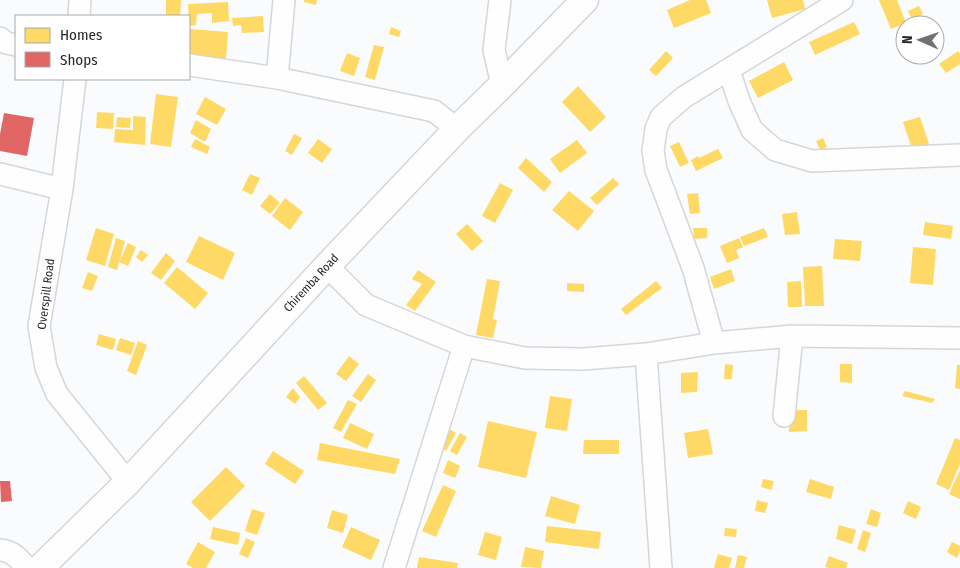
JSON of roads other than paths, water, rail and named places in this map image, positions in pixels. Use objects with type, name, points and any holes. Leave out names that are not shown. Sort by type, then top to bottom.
[{"type":"main road","name":"Chiremba Road","points":[[40,568],[128,482],[456,129],[585,0]]},
{"type":"street","points":[[79,15],[80,0]]},
{"type":"street","points":[[277,78],[284,0]]},
{"type":"street","points":[[500,0],[494,50],[502,85]]},
{"type":"street","points":[[714,343],[693,268],[656,170],[653,151],[656,129],[661,116],[684,96],[842,0]]},
{"type":"street","points":[[0,38],[6,43],[15,45]]},
{"type":"street","points":[[190,65],[277,78],[434,111],[456,129]]},
{"type":"street","points":[[729,70],[739,101],[752,130],[775,150],[812,162],[960,156]]},
{"type":"street","name":"Overspill Road","points":[[75,80],[62,189],[39,326],[46,368],[57,394],[128,482]]},
{"type":"street","points":[[0,174],[62,189]]},
{"type":"street","points":[[327,266],[366,306],[464,346],[525,358],[583,359],[646,354],[714,343],[792,336],[960,338]]},
{"type":"street","points":[[784,416],[792,336]]},
{"type":"street","points":[[394,568],[464,346]]},
{"type":"street","points":[[646,354],[661,568]]},
{"type":"street","points":[[0,550],[10,552],[27,568]]}]
